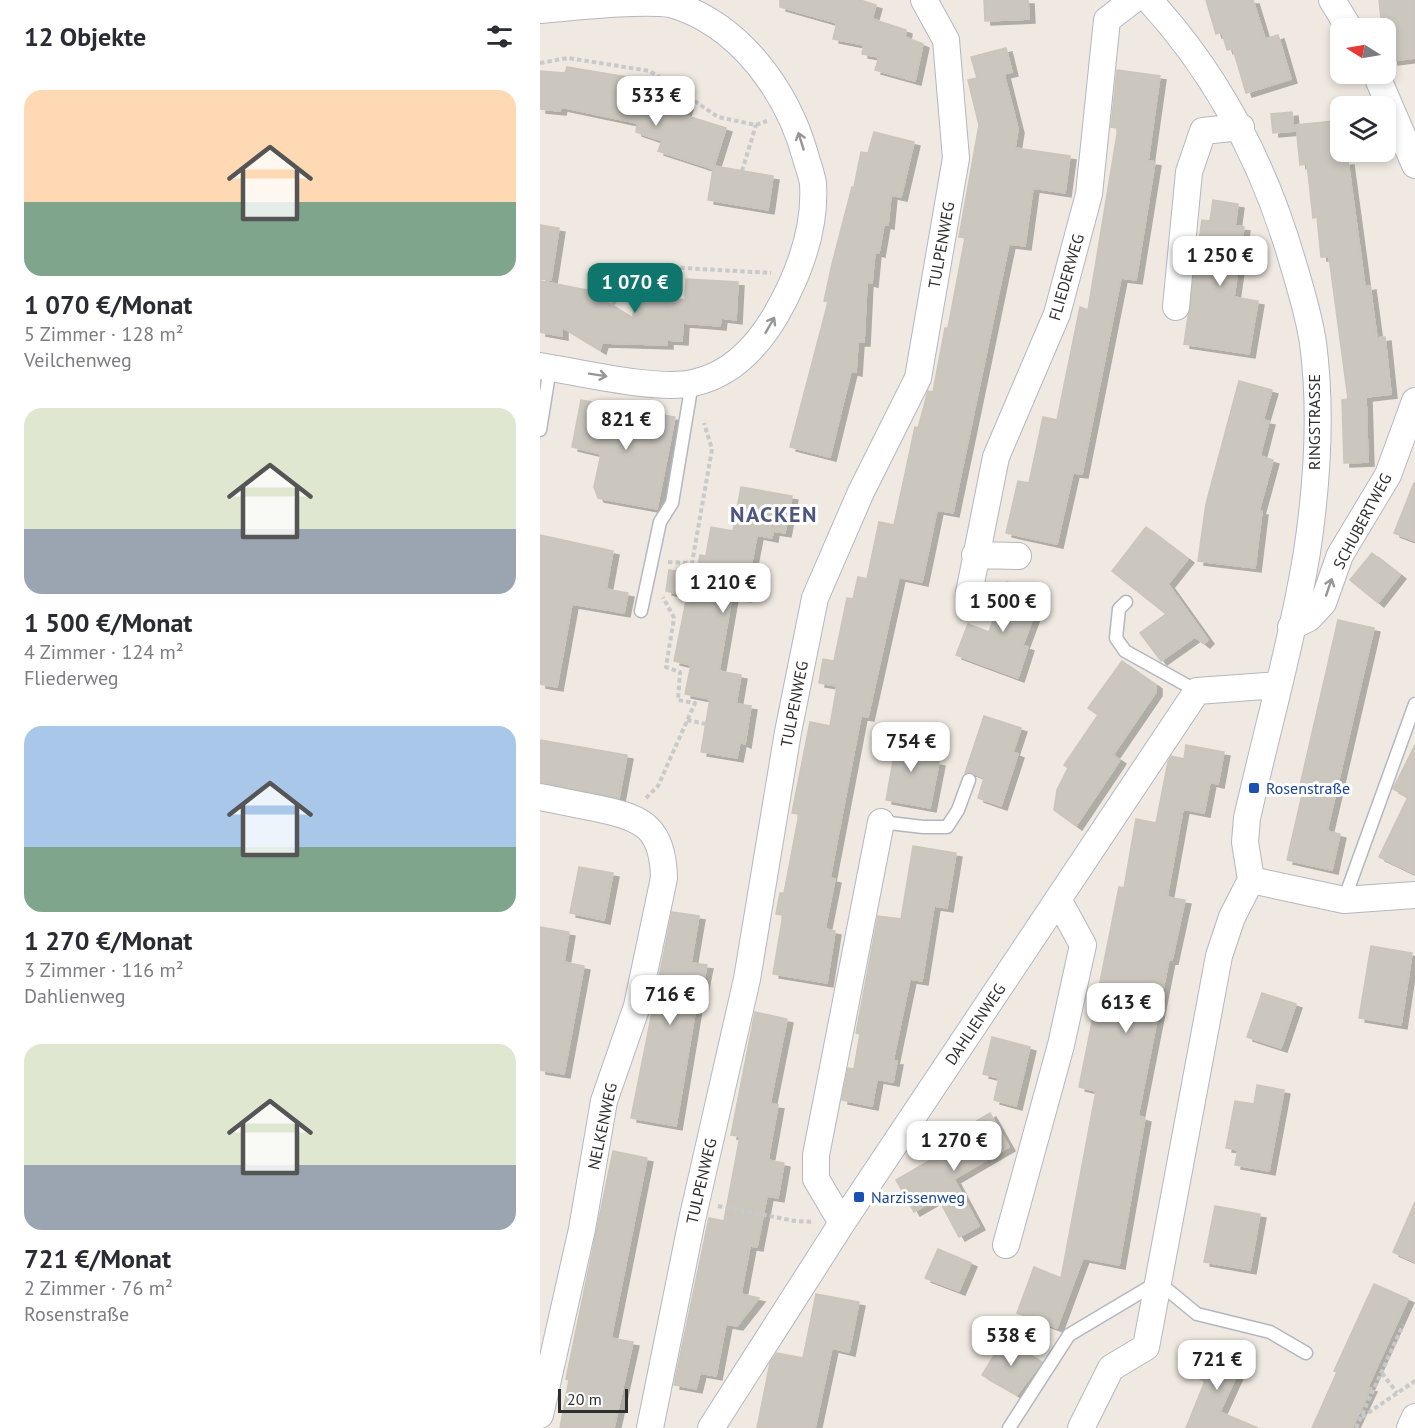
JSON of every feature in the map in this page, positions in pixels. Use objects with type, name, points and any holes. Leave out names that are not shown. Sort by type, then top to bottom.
[{"type":"street","name":"TULPENWEG","points":[[650,1428],[696,1202],[747,979],[788,732],[816,598],[861,492],[918,378],[956,158],[946,40],[924,0]]},
{"type":"street","name":"FLIEDERWEG","points":[[969,593],[996,457],[1057,314],[1089,195],[1107,20],[1133,0]]},
{"type":"street","name":"RINGSTRASSE","points":[[1149,0],[1179,32],[1212,78],[1240,127],[1265,179],[1284,234],[1313,343],[1317,403],[1316,461],[1307,551],[1279,685],[1247,818],[1245,842],[1251,880]]},
{"type":"street","points":[[1332,0],[1343,18]]},
{"type":"street","points":[[540,10],[649,1],[671,4],[702,17],[743,47],[777,89],[800,135],[813,183],[811,228],[794,283],[765,334],[734,366],[692,383],[666,385],[545,367]]},
{"type":"street","points":[[1380,84],[1415,165]]},
{"type":"street","points":[[1176,307],[1190,172],[1203,131],[1240,127]]},
{"type":"street","name":"SCHUBERTWEG","points":[[1291,627],[1309,618],[1323,603],[1340,555],[1388,475],[1415,401]]},
{"type":"street","points":[[975,555],[1018,556]]},
{"type":"street","points":[[1197,691],[1279,685]]},
{"type":"street","name":"DAHLIENWEG","points":[[711,1428],[842,1223],[1197,691]]},
{"type":"street","points":[[540,797],[628,815]]},
{"type":"street","name":"NELKENWEG","points":[[540,1415],[582,1229],[604,1101],[637,1006],[664,878],[664,859],[658,839],[645,824],[628,815]]},
{"type":"street","points":[[842,1223],[816,1179],[816,1155],[881,822]]},
{"type":"street","points":[[1081,1428],[1111,1368],[1146,1347],[1219,956],[1232,917],[1251,880],[1344,900],[1415,895]]},
{"type":"street","points":[[1006,1245],[1061,1045],[1083,945],[1059,901]]},
{"type":"street","points":[[1410,1428],[1415,1417]]},
{"type":"lane","points":[[540,430],[545,367]]},
{"type":"lane","points":[[641,611],[660,522],[672,503],[692,383]]},
{"type":"lane","points":[[1126,602],[1119,609],[1116,638],[1125,651],[1197,691]]},
{"type":"lane","points":[[1344,900],[1415,704]]},
{"type":"lane","points":[[881,822],[923,827],[947,827],[958,810],[969,780]]},
{"type":"lane","points":[[1009,1428],[1069,1335],[1158,1282],[1197,1314],[1270,1332],[1306,1353]]},
{"type":"path","points":[[540,63],[568,58],[650,71],[718,117],[756,125],[790,112]]},
{"type":"path","points":[[742,171],[756,125]]},
{"type":"path","points":[[612,305],[625,291],[663,292],[665,267],[774,274],[794,283]]},
{"type":"path","points":[[663,562],[692,563],[712,449],[692,383]]},
{"type":"path","points":[[628,815],[658,786],[695,703],[678,700],[680,672],[666,667],[674,618],[662,595]]},
{"type":"path","points":[[687,720],[706,724]]},
{"type":"path","points":[[696,1202],[795,1221],[842,1223]]},
{"type":"path","points":[[1356,1428],[1403,1325]]},
{"type":"path","points":[[1381,1372],[1397,1393]]},
{"type":"path","points":[[1361,1417],[1415,1382]]},
{"type":"building","points":[[780,0],[860,0],[876,5],[872,19],[906,30],[905,37],[923,44],[915,81],[875,70],[879,57],[862,54],[864,45],[833,39],[837,23],[780,7]]},
{"type":"building","points":[[984,0],[1028,0],[1029,19],[985,21]]},
{"type":"building","points":[[1206,0],[1253,0],[1265,39],[1278,35],[1291,79],[1246,93],[1233,49],[1227,50],[1222,32],[1216,34]]},
{"type":"building","points":[[1379,0],[1415,0],[1415,58],[1396,60],[1396,18],[1381,18]]},
{"type":"building","points":[[1006,48],[1012,72],[1004,74],[1018,129],[1015,148],[1070,156],[1065,193],[1033,188],[1025,246],[1009,244],[953,513],[937,510],[922,582],[899,577],[868,717],[861,716],[830,878],[835,879],[825,929],[835,931],[827,983],[773,974],[783,915],[776,914],[780,893],[784,893],[799,814],[792,813],[810,722],[830,726],[837,686],[819,683],[823,659],[834,661],[847,598],[853,599],[858,577],[867,579],[879,522],[894,525],[915,427],[918,428],[928,391],[933,392],[945,328],[948,328],[965,238],[959,237],[979,125],[968,80],[977,78],[971,57]]},
{"type":"building","points":[[567,67],[646,80],[644,92],[687,106],[684,115],[726,128],[714,166],[773,176],[768,210],[708,200],[713,169],[658,151],[662,141],[636,132],[637,123],[561,107],[560,111],[540,109],[540,71],[565,73]]},
{"type":"building","points":[[1117,70],[1160,76],[1148,161],[1155,162],[1136,280],[1121,278],[1082,474],[1073,473],[1057,544],[1006,533],[1018,481],[1029,483],[1043,417],[1057,420],[1080,307],[1088,310],[1118,128],[1111,127]]},
{"type":"building","points":[[1292,112],[1294,131],[1273,133],[1271,114]]},
{"type":"building","points":[[1330,121],[1330,162],[1348,162],[1365,287],[1370,286],[1377,338],[1385,337],[1391,394],[1366,397],[1368,462],[1344,463],[1342,400],[1348,399],[1329,257],[1321,257],[1317,217],[1313,218],[1307,164],[1300,165],[1296,125]]},
{"type":"building","points":[[874,132],[914,142],[901,197],[891,195],[888,225],[884,224],[879,253],[875,252],[872,283],[867,282],[864,342],[858,342],[856,372],[851,371],[830,457],[790,447],[828,302],[824,301],[832,264],[852,187],[854,187],[861,152],[868,153]]},
{"type":"building","points":[[1213,200],[1238,204],[1235,226],[1244,227],[1234,297],[1258,301],[1249,354],[1184,344],[1202,220],[1210,221]]},
{"type":"building","points":[[540,225],[559,228],[551,280],[540,279]]},
{"type":"building","points":[[686,279],[738,282],[736,320],[721,318],[720,326],[683,323],[682,341],[667,340],[667,345],[602,343],[600,350],[562,327],[562,336],[540,332],[540,281],[587,290],[633,318],[634,298],[685,300]]},
{"type":"building","points":[[1239,381],[1272,390],[1263,420],[1269,421],[1260,456],[1273,460],[1259,511],[1262,511],[1255,568],[1198,561],[1206,504]]},
{"type":"building","points":[[581,400],[675,417],[657,509],[598,498],[594,487],[601,454],[572,447]]},
{"type":"building","points":[[1415,483],[1415,541],[1394,533]]},
{"type":"building","points":[[741,487],[792,496],[785,533],[773,531],[772,538],[757,535],[745,598],[732,596],[719,671],[741,675],[736,704],[751,706],[745,744],[740,742],[737,758],[701,752],[710,699],[685,694],[691,665],[674,661],[687,596],[666,591],[669,570],[696,575],[700,555],[706,556],[711,527],[733,531]]},
{"type":"building","points":[[1146,527],[1188,559],[1168,584],[1208,640],[1204,644],[1195,637],[1161,661],[1140,633],[1166,614],[1112,571]]},
{"type":"building","points":[[540,535],[613,551],[606,589],[628,593],[624,613],[572,604],[557,687],[540,684]]},
{"type":"building","points":[[1372,553],[1400,575],[1378,603],[1350,580]]},
{"type":"building","points":[[1007,582],[1042,594],[1023,645],[1028,647],[1018,678],[956,655],[968,624],[989,632]]},
{"type":"building","points":[[1338,620],[1374,628],[1327,831],[1340,834],[1332,870],[1287,860],[1302,795],[1298,794]]},
{"type":"building","points":[[1122,661],[1156,685],[1156,692],[1113,755],[1120,760],[1076,826],[1054,810],[1057,790],[1068,768],[1064,765],[1098,715],[1088,708]]},
{"type":"building","points":[[984,716],[1021,728],[1013,752],[1018,754],[1001,806],[978,798],[984,778],[971,772],[965,773]]},
{"type":"building","points":[[899,728],[921,733],[917,758],[939,762],[930,808],[886,800]]},
{"type":"building","points":[[540,740],[627,755],[619,798],[540,782]]},
{"type":"building","points":[[1186,745],[1224,752],[1218,784],[1210,782],[1204,813],[1183,809],[1167,897],[1185,900],[1172,960],[1169,959],[1138,1116],[1145,1118],[1119,1265],[1083,1258],[1057,1328],[1017,1313],[1034,1267],[1061,1278],[1096,1091],[1079,1087],[1119,887],[1124,888],[1136,819],[1156,823],[1168,762],[1171,756],[1184,759]]},
{"type":"building","points":[[1415,745],[1415,874],[1379,857],[1408,797],[1393,789]]},
{"type":"building","points":[[913,846],[956,853],[947,908],[934,906],[922,981],[910,979],[893,1061],[897,1061],[893,1082],[877,1079],[872,1106],[842,1100],[848,1068],[854,1069],[860,1034],[856,1033],[878,916],[901,919]]},
{"type":"building","points":[[579,867],[613,873],[604,920],[570,913]]},
{"type":"building","points":[[672,912],[699,916],[691,963],[707,965],[702,989],[699,989],[676,1126],[631,1118]]},
{"type":"building","points":[[540,927],[569,932],[564,962],[584,966],[564,1074],[540,1070]]},
{"type":"building","points":[[1371,946],[1412,953],[1401,1025],[1359,1018]]},
{"type":"building","points":[[1262,993],[1296,1004],[1281,1048],[1247,1037]]},
{"type":"building","points":[[755,1012],[787,1019],[770,1104],[778,1105],[768,1160],[784,1163],[778,1198],[767,1196],[757,1247],[750,1246],[741,1294],[759,1298],[737,1326],[726,1324],[716,1376],[700,1373],[696,1389],[674,1385],[709,1218],[724,1221],[740,1136],[731,1135]]},
{"type":"building","points":[[992,1037],[1030,1047],[1016,1106],[994,1100],[999,1078],[983,1074]]},
{"type":"building","points":[[1257,1085],[1284,1090],[1269,1171],[1235,1165],[1238,1150],[1226,1148],[1235,1101],[1254,1104]]},
{"type":"building","points":[[990,1113],[1009,1147],[954,1179],[979,1226],[959,1237],[938,1198],[914,1212],[896,1180],[948,1150],[943,1141]]},
{"type":"building","points":[[613,1151],[647,1158],[611,1338],[633,1342],[614,1428],[560,1428],[569,1380],[566,1379]]},
{"type":"building","points":[[1415,1202],[1415,1262],[1393,1252]]},
{"type":"building","points":[[1215,1206],[1260,1214],[1250,1270],[1204,1262]]},
{"type":"building","points":[[938,1249],[971,1263],[959,1291],[925,1278]]},
{"type":"building","points":[[1374,1284],[1408,1299],[1368,1387],[1371,1388],[1352,1428],[1312,1428],[1337,1372],[1334,1371]]},
{"type":"building","points":[[816,1294],[859,1302],[849,1352],[832,1348],[815,1428],[757,1428],[770,1363],[777,1353],[803,1358]]},
{"type":"building","points":[[1004,1339],[1042,1362],[1017,1395],[982,1375]]},
{"type":"building","points":[[1213,1344],[1244,1359],[1220,1412],[1258,1428],[1186,1428],[1205,1381],[1198,1378]]},
{"type":"place","name":"Rosenstraße","points":[[1254,788]]},
{"type":"place","name":"Narzissenweg","points":[[859,1197]]},
{"type":"district","name":"NACKEN","points":[[774,514]]}]
